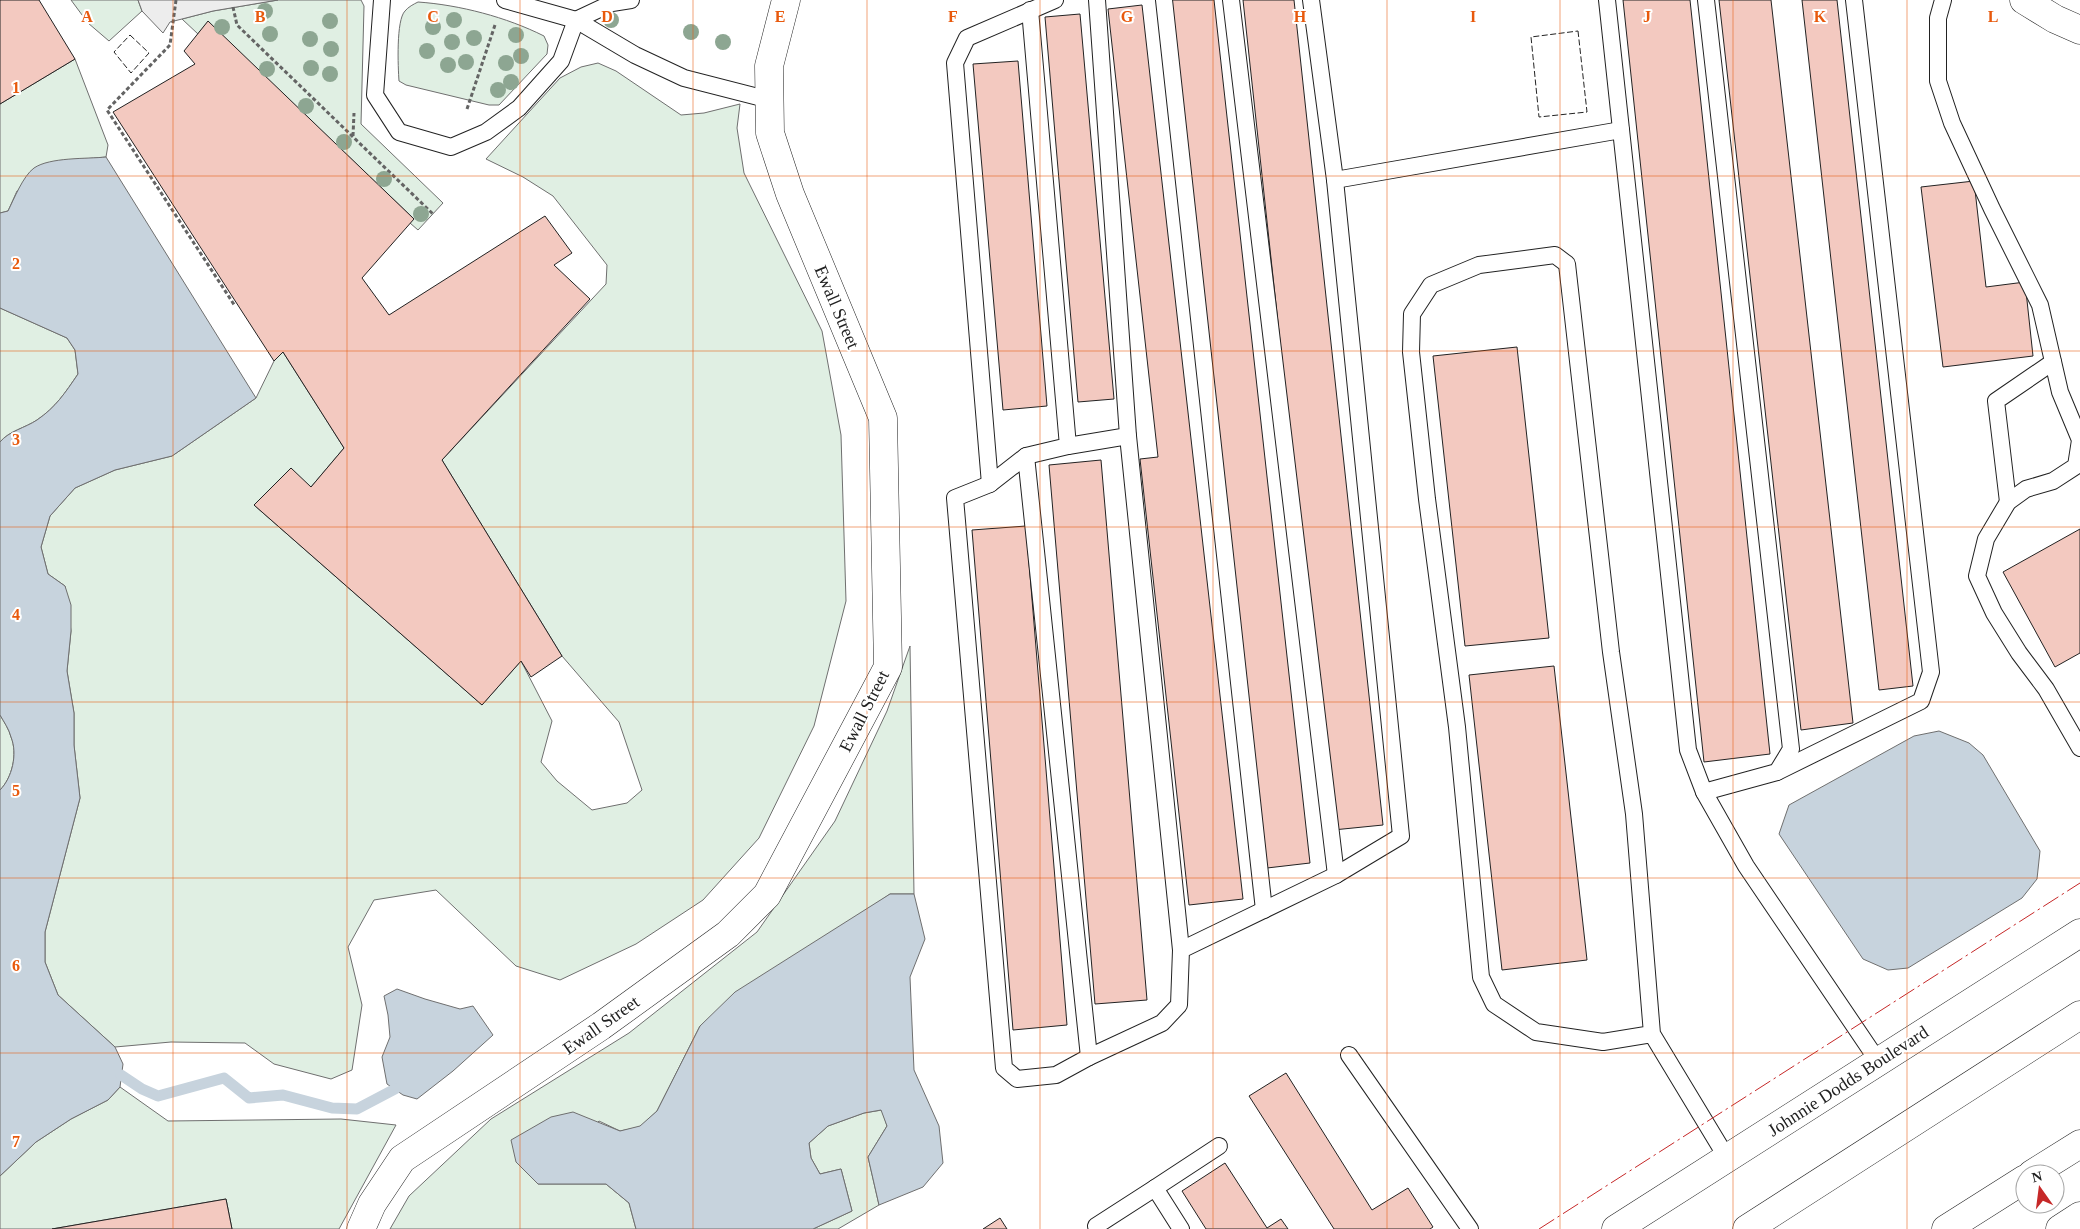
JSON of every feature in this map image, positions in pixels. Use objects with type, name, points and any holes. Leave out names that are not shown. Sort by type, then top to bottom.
[{"type":"main road","name":"Ewall Street","points":[[360,1229],[372,1204],[402,1159],[601,1026],[728,934],[767,895],[888,667],[883,418],[790,194],[770,133],[769,66],[786,0]]},
{"type":"main road","points":[[2024,0],[2055,19],[2080,30]]},
{"type":"main road","name":"Johnnie Dodds Boulevard","points":[[1616,1229],[2080,933]]},
{"type":"main road","points":[[1747,1229],[2080,1015]]},
{"type":"main road","points":[[2048,1164],[2080,1144]]},
{"type":"main road","points":[[1946,1229],[2015,1185]]},
{"type":"main road","points":[[2060,1229],[2080,1216]]},
{"type":"lane","points":[[382,0],[374,95],[399,132],[451,147],[486,132],[519,108],[562,61],[576,20],[612,3],[631,0]]},
{"type":"lane","points":[[505,0],[576,20],[635,55],[684,78],[770,100]]},
{"type":"lane","points":[[990,484],[955,63],[967,38],[1055,0]]},
{"type":"lane","points":[[1097,0],[1128,436],[1181,950],[1179,1005],[1162,1022],[1056,1075],[1017,1079],[1004,1068],[956,498],[990,484],[1026,456],[1068,446],[1128,436]]},
{"type":"lane","points":[[1164,0],[1264,910]]},
{"type":"lane","points":[[1232,0],[1336,875]]},
{"type":"lane","points":[[1181,950],[1336,875],[1402,836],[1335,180],[1311,0]]},
{"type":"lane","points":[[1607,0],[1688,750],[1704,792],[1746,866],[1878,1061]]},
{"type":"lane","points":[[1706,0],[1791,749],[1777,772]]},
{"type":"lane","points":[[1704,792],[1777,772],[1921,701],[1931,672],[1854,0]]},
{"type":"lane","points":[[1943,0],[1938,18],[1938,81],[1952,123],[2040,305],[2060,392],[2080,440],[2076,466],[2053,481],[2026,489],[2008,502],[1986,539],[1977,576],[1994,613],[2019,653],[2046,689],[2080,748]]},
{"type":"lane","points":[[1030,10],[1068,446]]},
{"type":"lane","points":[[1335,180],[1621,130]]},
{"type":"lane","points":[[1652,1034],[1602,1042],[1536,1032],[1494,1004],[1481,977],[1457,728],[1427,499],[1411,352],[1412,314],[1431,285],[1479,265],[1554,255],[1567,264],[1610,643],[1634,814],[1652,1034],[1727,1158]]},
{"type":"lane","points":[[2008,502],[1996,400],[2053,362]]},
{"type":"lane","points":[[1026,456],[1089,1058]]},
{"type":"lane","points":[[1349,1055],[1470,1229]]},
{"type":"lane","points":[[1098,1229],[1096,1226],[1219,1146]]},
{"type":"lane","points":[[1155,1188],[1181,1229]]},
{"type":"path","points":[[176,0],[170,45],[107,110],[234,306]]},
{"type":"path","points":[[233,7],[237,25],[433,214]]},
{"type":"path","points":[[451,147],[471,101],[497,18]]},
{"type":"green space","points":[[71,0],[138,0],[142,11],[109,41],[88,23]]},
{"type":"green space","points":[[278,0],[361,0],[364,6],[361,124],[443,203],[418,230],[410,223],[413,218],[208,22],[198,34],[182,19],[213,11]]},
{"type":"green space","points":[[418,2],[466,9],[529,29],[544,36],[548,45],[547,54],[499,105],[489,105],[406,85],[399,81],[398,44],[400,24],[405,11]]},
{"type":"green space","points":[[75,59],[108,145],[106,157],[83,159],[17,191],[8,211],[0,213],[0,104]]},
{"type":"green space","points":[[598,63],[616,71],[681,115],[704,113],[740,104],[737,128],[744,173],[822,331],[841,435],[846,601],[814,726],[759,838],[703,900],[636,944],[560,980],[516,966],[436,890],[374,900],[348,947],[362,1005],[352,1070],[331,1079],[274,1064],[245,1043],[171,1042],[115,1047],[58,995],[45,962],[45,932],[80,798],[74,745],[74,713],[67,671],[71,631],[65,586],[48,574],[41,547],[50,516],[75,488],[115,470],[172,456],[256,398],[274,361],[283,352],[344,448],[311,487],[254,505],[482,705],[521,661],[552,721],[541,762],[557,781],[592,810],[627,803],[642,790],[619,722],[562,656],[442,460],[606,284],[607,265],[553,196],[523,177],[486,159],[560,78],[581,67]]},
{"type":"green space","points":[[0,308],[67,338],[75,350],[78,374],[50,410],[37,420],[8,435],[0,442]]},
{"type":"green space","points":[[910,646],[914,894],[890,894],[700,1026],[657,1111],[640,1127],[620,1131],[599,1121],[538,1184],[606,1184],[629,1203],[636,1229],[390,1229],[409,1196],[491,1119],[629,1033],[757,932],[835,821],[887,711]]},
{"type":"green space","points":[[0,715],[9,731],[13,744],[14,758],[8,779],[0,790]]},
{"type":"green space","points":[[120,1087],[168,1121],[341,1119],[396,1125],[339,1229],[232,1229],[226,1199],[52,1229],[0,1229],[0,1176],[36,1142],[71,1119],[108,1100]]},
{"type":"green space","points":[[882,1110],[887,1126],[868,1157],[879,1205],[838,1229],[813,1229],[852,1211],[841,1169],[820,1174],[811,1158],[809,1143],[828,1126],[864,1113]]},
{"type":"shaded area","points":[[138,0],[278,0],[213,11],[170,22],[163,33],[142,11]]},
{"type":"shaded area","points":[[106,157],[256,398],[172,456],[115,470],[75,488],[50,516],[41,547],[48,574],[65,586],[71,605],[71,631],[67,671],[74,713],[74,745],[80,798],[45,932],[45,962],[58,995],[115,1047],[123,1064],[120,1087],[108,1100],[71,1119],[36,1142],[0,1176],[0,790],[11,772],[14,751],[9,731],[0,715],[0,442],[8,435],[37,420],[50,410],[78,374],[75,350],[67,338],[0,308],[0,213],[8,211],[30,172],[41,164],[59,160]]},
{"type":"shaded area","points":[[1939,731],[1969,743],[1983,755],[2040,851],[2037,879],[2022,898],[1908,968],[1888,970],[1863,959],[1779,834],[1789,805],[1914,736]]},
{"type":"shaded area","points":[[890,894],[914,894],[925,939],[910,977],[914,1070],[939,1126],[943,1163],[923,1187],[879,1205],[868,1157],[887,1126],[881,1110],[864,1113],[828,1126],[809,1143],[811,1158],[820,1174],[841,1169],[852,1211],[813,1229],[636,1229],[629,1203],[606,1184],[538,1184],[516,1162],[511,1140],[551,1117],[573,1112],[620,1131],[640,1126],[657,1111],[700,1026],[735,992]]},
{"type":"shaded area","points":[[397,989],[460,1009],[473,1006],[493,1035],[453,1071],[417,1099],[403,1095],[387,1084],[382,1057],[390,1037],[384,996]]},
{"type":"building","points":[[0,0],[39,0],[75,59],[0,104]]},
{"type":"building","points":[[1171,0],[1214,0],[1310,863],[1267,868]]},
{"type":"building","points":[[1243,0],[1294,0],[1383,825],[1333,830]]},
{"type":"building","points":[[1623,0],[1690,0],[1770,754],[1704,762]]},
{"type":"building","points":[[1719,0],[1771,0],[1853,723],[1801,730]]},
{"type":"building","points":[[1802,0],[1837,0],[1913,686],[1879,690]]},
{"type":"building","points":[[1142,5],[1243,899],[1189,905],[1140,459],[1158,457],[1108,9]]},
{"type":"building","points":[[1080,14],[1114,399],[1078,402],[1045,17]]},
{"type":"building","points":[[208,21],[414,219],[362,278],[389,315],[545,216],[572,253],[554,265],[590,299],[442,460],[562,656],[531,677],[521,661],[482,705],[254,505],[291,468],[311,487],[344,448],[283,352],[274,361],[113,112],[195,64],[184,51]]},
{"type":"building","points":[[1018,61],[1047,406],[1003,410],[973,64]]},
{"type":"building","points":[[1974,181],[1986,287],[2025,282],[2033,356],[1943,367],[1921,187]]},
{"type":"building","points":[[1517,347],[1549,638],[1465,646],[1433,356]]},
{"type":"building","points":[[1101,460],[1147,1000],[1095,1004],[1049,465]]},
{"type":"building","points":[[1026,526],[1067,1025],[1013,1030],[972,530]]},
{"type":"building","points":[[2080,529],[2080,653],[2055,667],[2003,572]]},
{"type":"building","points":[[1554,666],[1587,960],[1502,970],[1469,675]]},
{"type":"building","points":[[1286,1073],[1372,1210],[1408,1188],[1433,1227],[1430,1229],[1334,1229],[1249,1096]]},
{"type":"building","points":[[1225,1163],[1267,1228],[1281,1219],[1288,1229],[1206,1229],[1182,1191]]},
{"type":"building","points":[[226,1199],[232,1229],[52,1229]]},
{"type":"building","points":[[1000,1218],[1007,1229],[983,1229]]},
{"type":"waterway","points":[[121,1075],[142,1089],[158,1096],[224,1078],[249,1098],[283,1095],[332,1108],[357,1109],[395,1089]]},
{"type":"fence","points":[[1578,31],[1587,112],[1539,117],[1531,37],[1578,31]]},
{"type":"fence","points":[[130,35],[149,53],[131,73],[114,52],[130,35]]},
{"type":"power","points":[[1539,1229],[2080,883]]}]
